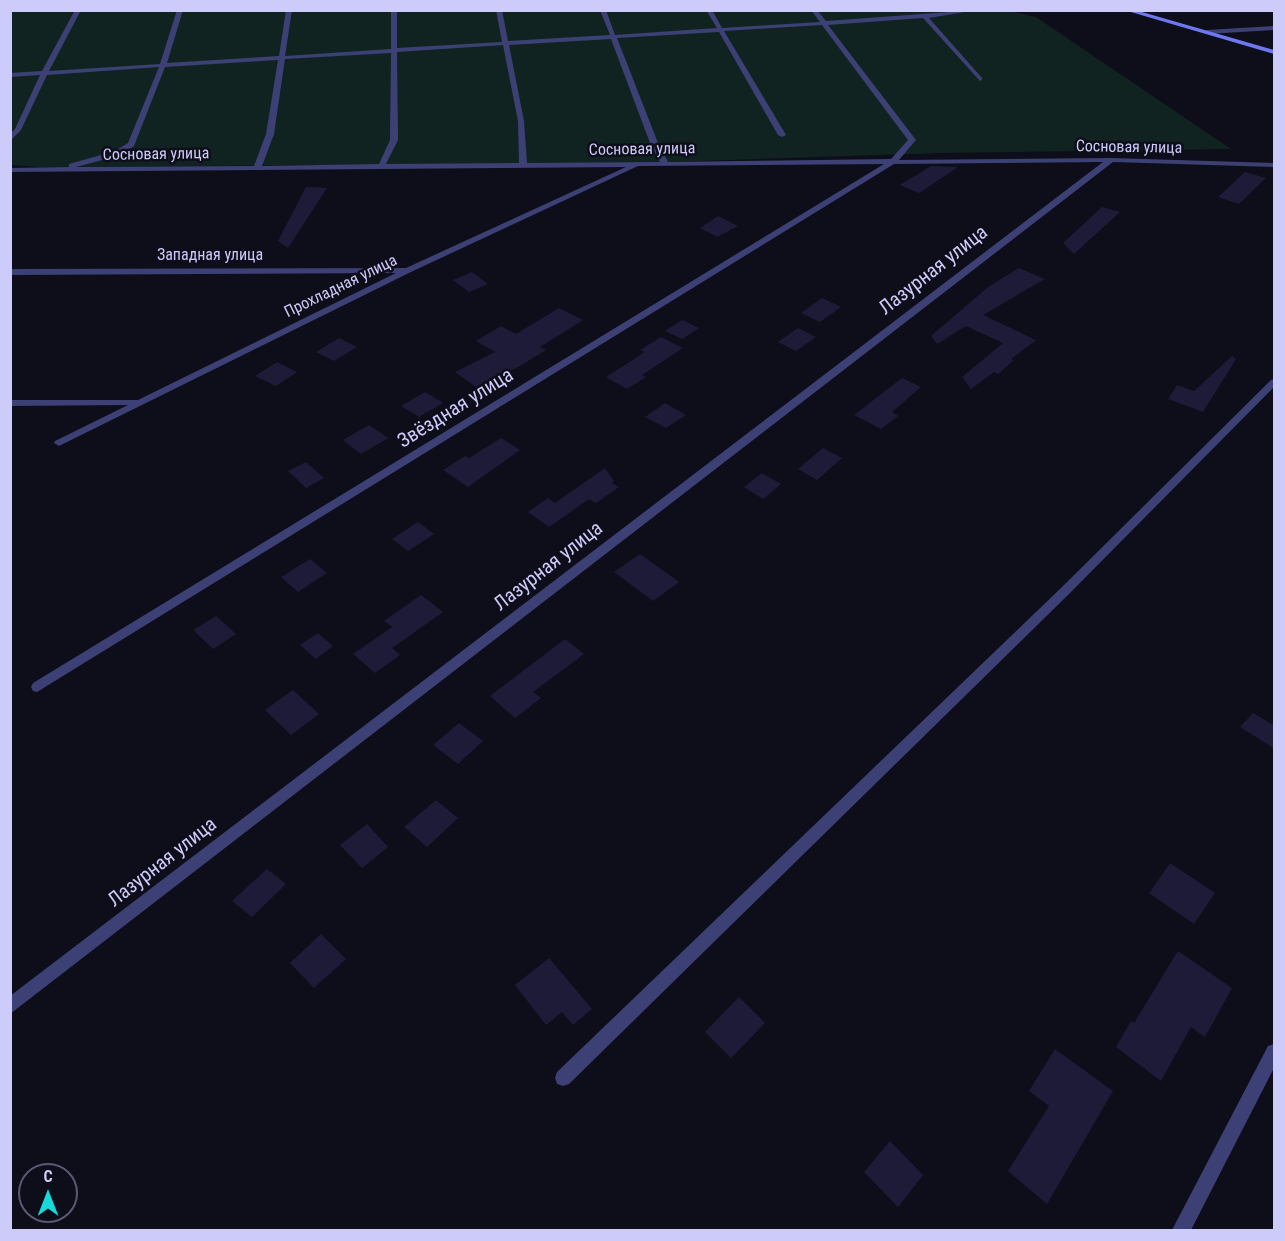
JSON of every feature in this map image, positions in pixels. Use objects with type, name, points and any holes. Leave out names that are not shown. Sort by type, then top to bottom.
[{"type":"street","points":[[10,139],[18,130],[78,10]]},
{"type":"street","points":[[56,170],[118,153],[130,144],[163,65],[180,10]]},
{"type":"street","points":[[257,168],[270,134],[289,10]]},
{"type":"street","points":[[381,168],[394,140],[393,10]]},
{"type":"street","points":[[500,10],[521,121],[523,165]]},
{"type":"street","points":[[603,10],[654,143],[664,162]]},
{"type":"street","points":[[709,10],[782,135]]},
{"type":"street","points":[[814,10],[912,140],[894,161]]},
{"type":"street","points":[[10,75],[824,23],[974,10]]},
{"type":"street","points":[[1127,10],[1275,52]]},
{"type":"street","points":[[924,16],[980,79]]},
{"type":"street","points":[[1207,32],[1275,28]]},
{"type":"street","name":"Сосновая улица","points":[[10,170],[381,168],[664,162],[1111,160],[1275,165]]},
{"type":"street","name":"Лазурная улица","points":[[10,1005],[1111,160]]},
{"type":"street","name":"Звёздная улица","points":[[37,687],[894,161]]},
{"type":"street","name":"Прохладная улица","points":[[58,443],[410,270],[638,163]]},
{"type":"street","name":"Западная улица","points":[[10,273],[410,270]]},
{"type":"street","points":[[562,1078],[1065,591],[1275,382]]},
{"type":"street","points":[[10,403],[140,402]]},
{"type":"street","points":[[1181,1230],[1275,1052]]},
{"type":"green space","points":[[10,11],[1009,11],[1036,17],[1231,149],[941,153],[638,163],[39,167],[11,165]]},
{"type":"building","points":[[931,166],[958,167],[919,193],[900,185]]},
{"type":"building","points":[[1245,172],[1266,178],[1239,204],[1218,197]]},
{"type":"building","points":[[306,187],[327,188],[288,248],[278,241]]},
{"type":"building","points":[[1102,207],[1120,212],[1074,254],[1063,243]]},
{"type":"building","points":[[718,216],[738,226],[717,237],[700,228]]},
{"type":"building","points":[[1019,268],[1045,279],[983,315],[1036,340],[1011,359],[1014,360],[998,374],[994,372],[971,389],[962,377],[1003,343],[966,326],[937,344],[931,336],[988,287]]},
{"type":"building","points":[[472,272],[488,284],[469,292],[453,280]]},
{"type":"building","points":[[822,298],[841,307],[820,322],[801,313]]},
{"type":"building","points":[[559,308],[583,320],[540,347],[546,350],[520,366],[476,387],[455,372],[495,352],[476,341],[501,326],[516,334]]},
{"type":"building","points":[[682,320],[699,328],[682,339],[665,331]]},
{"type":"building","points":[[798,328],[816,337],[796,351],[778,342]]},
{"type":"building","points":[[661,337],[683,348],[642,375],[646,377],[627,389],[606,377],[645,352],[640,350]]},
{"type":"building","points":[[339,338],[357,347],[334,361],[316,352]]},
{"type":"building","points":[[1232,356],[1236,359],[1203,412],[1168,399],[1177,385],[1194,391]]},
{"type":"building","points":[[277,362],[297,372],[276,386],[255,376]]},
{"type":"building","points":[[902,378],[921,387],[892,412],[898,416],[881,429],[854,415]]},
{"type":"building","points":[[425,392],[443,403],[419,417],[401,406]]},
{"type":"building","points":[[665,403],[686,415],[666,428],[645,417]]},
{"type":"building","points":[[369,425],[388,438],[361,454],[343,440]]},
{"type":"building","points":[[501,438],[520,450],[468,487],[443,470],[465,456],[469,458]]},
{"type":"building","points":[[823,448],[842,458],[817,480],[798,469]]},
{"type":"building","points":[[306,462],[324,478],[306,488],[288,471]]},
{"type":"building","points":[[605,468],[614,481],[612,483],[619,487],[596,503],[589,499],[549,527],[528,512],[548,498],[555,503]]},
{"type":"building","points":[[762,473],[781,484],[763,499],[744,487]]},
{"type":"building","points":[[418,522],[434,534],[408,551],[392,539]]},
{"type":"building","points":[[640,554],[679,582],[653,601],[614,572]]},
{"type":"building","points":[[310,559],[327,573],[298,592],[281,577]]},
{"type":"building","points":[[421,595],[443,612],[392,648],[400,655],[375,673],[353,654],[392,627],[384,621]]},
{"type":"building","points":[[216,616],[236,634],[213,649],[193,630]]},
{"type":"building","points":[[318,633],[333,646],[316,659],[300,645]]},
{"type":"building","points":[[565,639],[584,654],[533,692],[541,698],[515,718],[490,696]]},
{"type":"building","points":[[293,690],[319,714],[291,735],[265,710]]},
{"type":"building","points":[[1253,713],[1275,726],[1275,749],[1240,727]]},
{"type":"building","points":[[459,723],[483,741],[458,764],[433,745]]},
{"type":"building","points":[[436,800],[458,818],[427,847],[404,827]]},
{"type":"building","points":[[367,824],[388,847],[362,868],[340,845]]},
{"type":"building","points":[[1170,863],[1215,893],[1194,924],[1149,893]]},
{"type":"building","points":[[267,869],[286,884],[252,917],[232,901]]},
{"type":"building","points":[[321,934],[346,959],[314,988],[290,963]]},
{"type":"building","points":[[1178,951],[1232,988],[1205,1037],[1191,1027],[1161,1081],[1116,1047],[1131,1021],[1134,1023]]},
{"type":"building","points":[[549,958],[592,1009],[573,1025],[562,1012],[546,1025],[515,985]]},
{"type":"building","points":[[739,997],[765,1023],[731,1058],[705,1032]]},
{"type":"building","points":[[1055,1049],[1113,1091],[1047,1204],[1008,1171],[1049,1106],[1029,1091]]},
{"type":"building","points":[[890,1141],[923,1175],[898,1207],[864,1172]]}]
